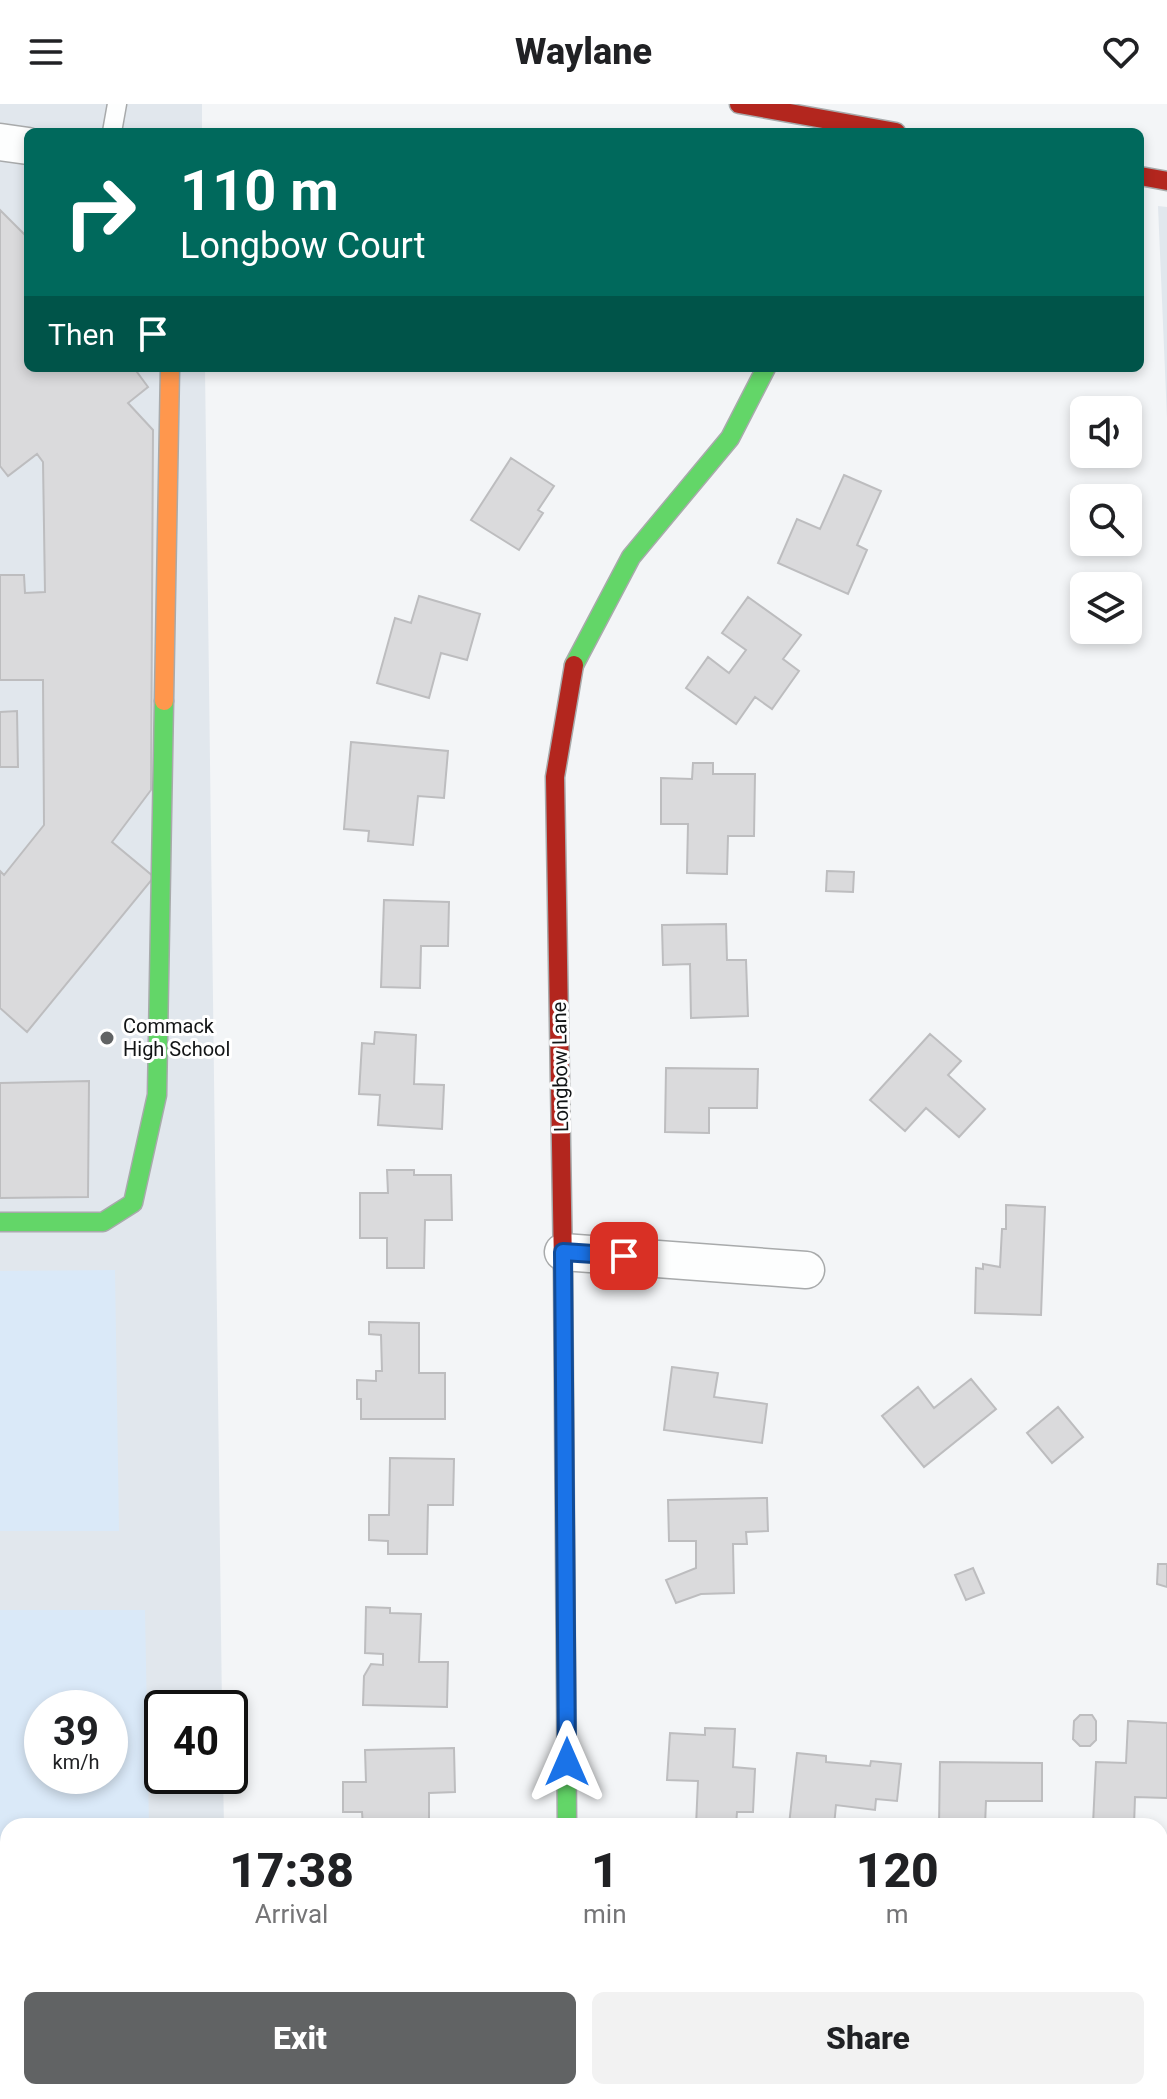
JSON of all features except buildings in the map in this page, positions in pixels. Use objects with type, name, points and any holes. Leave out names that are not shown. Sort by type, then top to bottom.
[{"type":"street","points":[[739,104],[822,125],[854,128]]},
{"type":"street","points":[[0,142],[24,145]]},
{"type":"street","points":[[1144,177],[1167,181]]},
{"type":"street","points":[[0,1222],[103,1222],[133,1203],[157,1095],[170,372]]},
{"type":"street","name":"Longbow Lane","points":[[567,1818],[563,1252],[555,777],[574,666],[631,557],[730,438],[764,372]]},
{"type":"street","points":[[563,1252],[806,1270]]},
{"type":"lane","points":[[113,128],[117,104]]},
{"type":"shaded area","name":"Commack High School","points":[[0,104],[202,104],[202,128],[24,128],[24,372],[205,372],[222,1690],[144,1690],[144,1794],[223,1794],[224,1818],[0,1818]]},
{"type":"shaded area","points":[[1158,206],[1167,207],[1167,418]]},
{"type":"shaded area","points":[[115,1270],[119,1531],[0,1531],[0,1271]]},
{"type":"shaded area","points":[[0,1610],[145,1610],[144,1794],[148,1794],[149,1818],[0,1818]]},
{"type":"traffic: fast","points":[[574,665],[631,557],[730,438],[764,372]]},
{"type":"traffic: fast","points":[[0,1222],[103,1222],[133,1203],[157,1095],[164,701]]},
{"type":"traffic: fast","points":[[563,1267],[567,1818]]},
{"type":"traffic: slow","points":[[164,701],[170,372]]},
{"type":"traffic: jam","points":[[739,104],[874,128]]},
{"type":"traffic: jam","points":[[1144,177],[1167,181]]},
{"type":"traffic: jam","points":[[563,1267],[555,777],[574,665]]},
{"type":"place","name":"Commack High School","points":[[107,1038]]},
{"type":"route","points":[[567,1762],[563,1252],[624,1256]]}]
